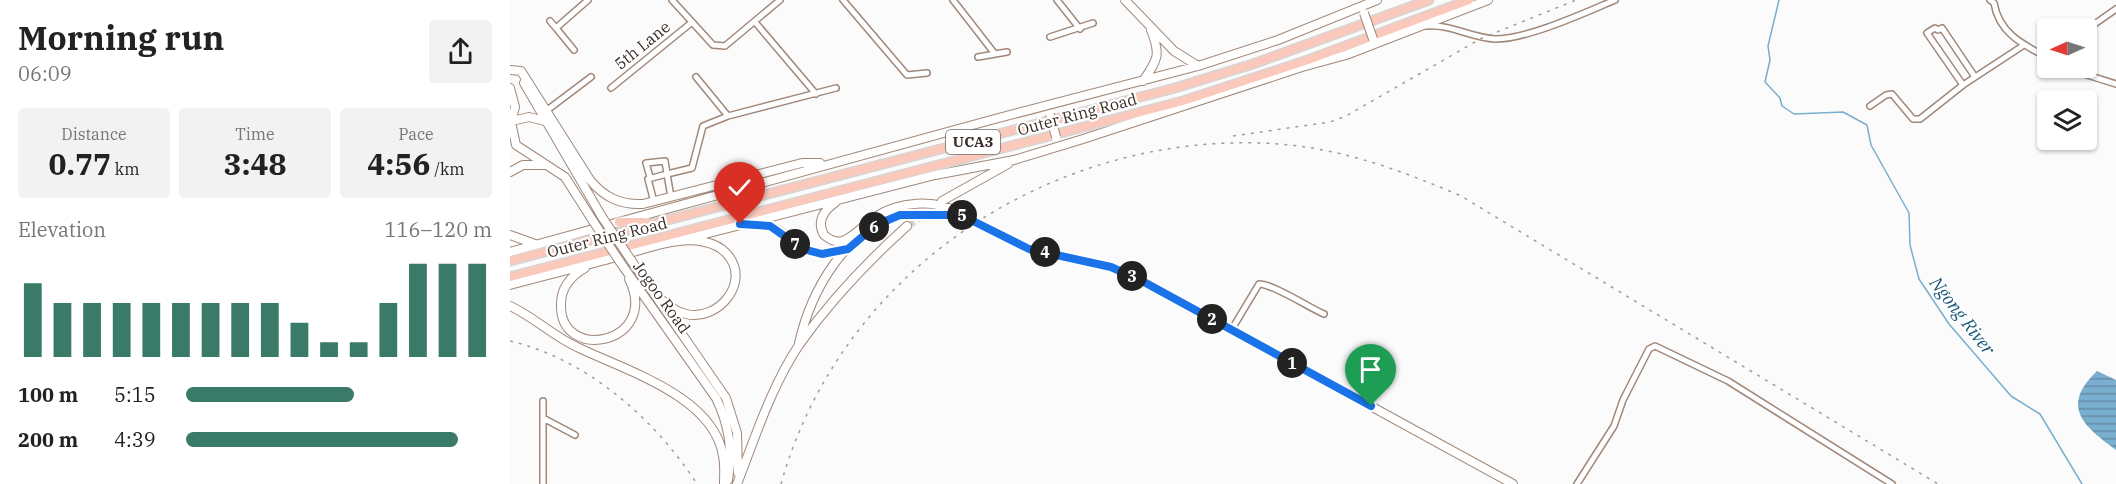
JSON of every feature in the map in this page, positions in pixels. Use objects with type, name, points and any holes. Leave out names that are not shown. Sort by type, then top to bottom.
[{"type":"main road","points":[[1125,0],[1174,51],[1198,66]]},
{"type":"main road","name":"UCA3","points":[[1198,66],[1363,9],[1377,0]]},
{"type":"main road","name":"Outer Ring Road","points":[[510,261],[1175,88],[1263,60],[1429,0]]},
{"type":"main road","name":"Outer Ring Road","points":[[510,277],[1183,101],[1308,60],[1469,0]]},
{"type":"main road","name":"Outer Ring Road","points":[[510,285],[934,175],[1014,160],[1057,142],[1421,27],[1488,0]]},
{"type":"main road","points":[[1363,9],[1374,42]]},
{"type":"main road","points":[[1143,82],[1158,57],[1157,45],[1150,28]]},
{"type":"main road","points":[[512,66],[521,71],[590,180],[602,193],[632,205],[654,202],[802,163],[836,162]]},
{"type":"main road","name":"Jogoo Road","points":[[512,66],[602,217],[726,398],[737,433],[740,464],[737,484]]},
{"type":"main road","name":"Outer Ring Road","points":[[510,252],[836,162],[1048,110],[1198,66]]},
{"type":"main road","name":"Jogoo Road","points":[[510,88],[515,102],[511,123],[516,145],[567,180],[593,222],[716,398],[726,422],[731,444],[726,484]]},
{"type":"main road","points":[[1048,110],[1057,142]]},
{"type":"main road","points":[[511,123],[529,117],[545,121]]},
{"type":"main road","points":[[942,201],[1014,160]]},
{"type":"main road","points":[[510,172],[523,165],[547,165]]},
{"type":"main road","points":[[839,199],[825,211],[821,220],[822,232],[837,242],[845,240],[884,212],[911,204],[938,205],[1029,249],[1111,267],[1232,329],[1513,484]]},
{"type":"main road","points":[[798,346],[802,328],[828,270],[876,225],[900,215],[962,215]]},
{"type":"main road","points":[[619,222],[670,219]]},
{"type":"main road","points":[[740,224],[770,226],[811,253],[827,254],[848,249]]},
{"type":"main road","points":[[737,484],[765,414],[798,346],[853,277],[907,226]]},
{"type":"main road","points":[[510,235],[523,242],[542,244]]},
{"type":"main road","points":[[655,294],[680,312],[695,315],[713,310],[730,296],[734,271],[726,253],[711,243],[678,241]]},
{"type":"main road","points":[[595,263],[568,281],[561,297],[561,308],[570,330],[580,337],[594,340],[614,337],[632,318],[636,301],[622,264]]},
{"type":"main road","points":[[510,306],[574,346],[649,380],[693,406],[707,420],[718,439],[723,455],[726,484]]},
{"type":"street","points":[[556,28],[588,0]]},
{"type":"street","points":[[672,0],[713,45],[720,47],[755,22],[780,0]]},
{"type":"street","points":[[843,0],[907,75],[927,73]]},
{"type":"street","points":[[953,0],[995,54]]},
{"type":"street","points":[[1057,0],[1080,28]]},
{"type":"street","points":[[1421,27],[1436,25],[1482,38],[1508,38],[1615,0]]},
{"type":"street","points":[[1990,0],[1995,3],[1997,20],[2024,45],[2037,52]]},
{"type":"street","points":[[2097,22],[2116,9]]},
{"type":"street","points":[[2098,11],[2102,19]]},
{"type":"street","points":[[550,21],[574,50]]},
{"type":"street","points":[[755,22],[816,94]]},
{"type":"street","name":"5th Lane","points":[[611,88],[691,23]]},
{"type":"street","points":[[1050,37],[1093,23]]},
{"type":"street","points":[[1963,85],[1928,33],[1935,28],[1938,30],[1942,28],[1975,77]]},
{"type":"street","points":[[1870,106],[1886,95],[1892,94],[1913,119],[1920,119],[1963,85],[2024,45]]},
{"type":"street","points":[[978,57],[1007,52]]},
{"type":"street","points":[[546,111],[591,77]]},
{"type":"street","points":[[696,77],[729,116]]},
{"type":"street","points":[[2097,78],[2116,84]]},
{"type":"street","points":[[650,177],[692,168],[703,126],[729,116],[836,88]]},
{"type":"street","points":[[654,202],[646,163],[650,161],[665,161],[670,197]]},
{"type":"street","points":[[1232,329],[1259,284],[1270,287],[1324,314]]},
{"type":"street","points":[[1577,484],[1614,426],[1623,400],[1649,348],[1655,346],[1728,381],[1892,484]]},
{"type":"street","points":[[543,401],[543,484]]},
{"type":"street","points":[[543,418],[574,435]]},
{"type":"water","points":[[2097,371],[2116,380],[2116,450],[2094,432],[2080,415],[2078,405],[2080,395],[2086,383]]},
{"type":"waterway","name":"Ngong River","points":[[1779,0],[1768,46],[1770,60],[1765,82],[1780,98],[1782,106],[1794,114],[1843,112],[1867,125],[1871,145],[1909,213],[1910,245],[1919,279],[1949,324],[2011,396],[2040,414],[2082,484]]},
{"type":"tunnel","points":[[907,226],[940,202]]},
{"type":"railway","points":[[1233,136],[1330,122],[1346,116],[1482,38],[1576,0]]},
{"type":"railway","points":[[781,484],[810,408],[851,341],[902,282],[962,232],[1030,192],[1104,164],[1181,147],[1261,143],[1338,153],[1388,167],[1461,196],[1938,484]]},
{"type":"railway","points":[[510,341],[566,362],[617,395],[661,437],[697,484]]},
{"type":"route","points":[[740,224],[770,226],[803,249],[811,253],[822,254],[848,249],[876,225],[900,215],[933,213],[961,215],[1029,249],[1111,267],[1144,282],[1371,406]]}]
